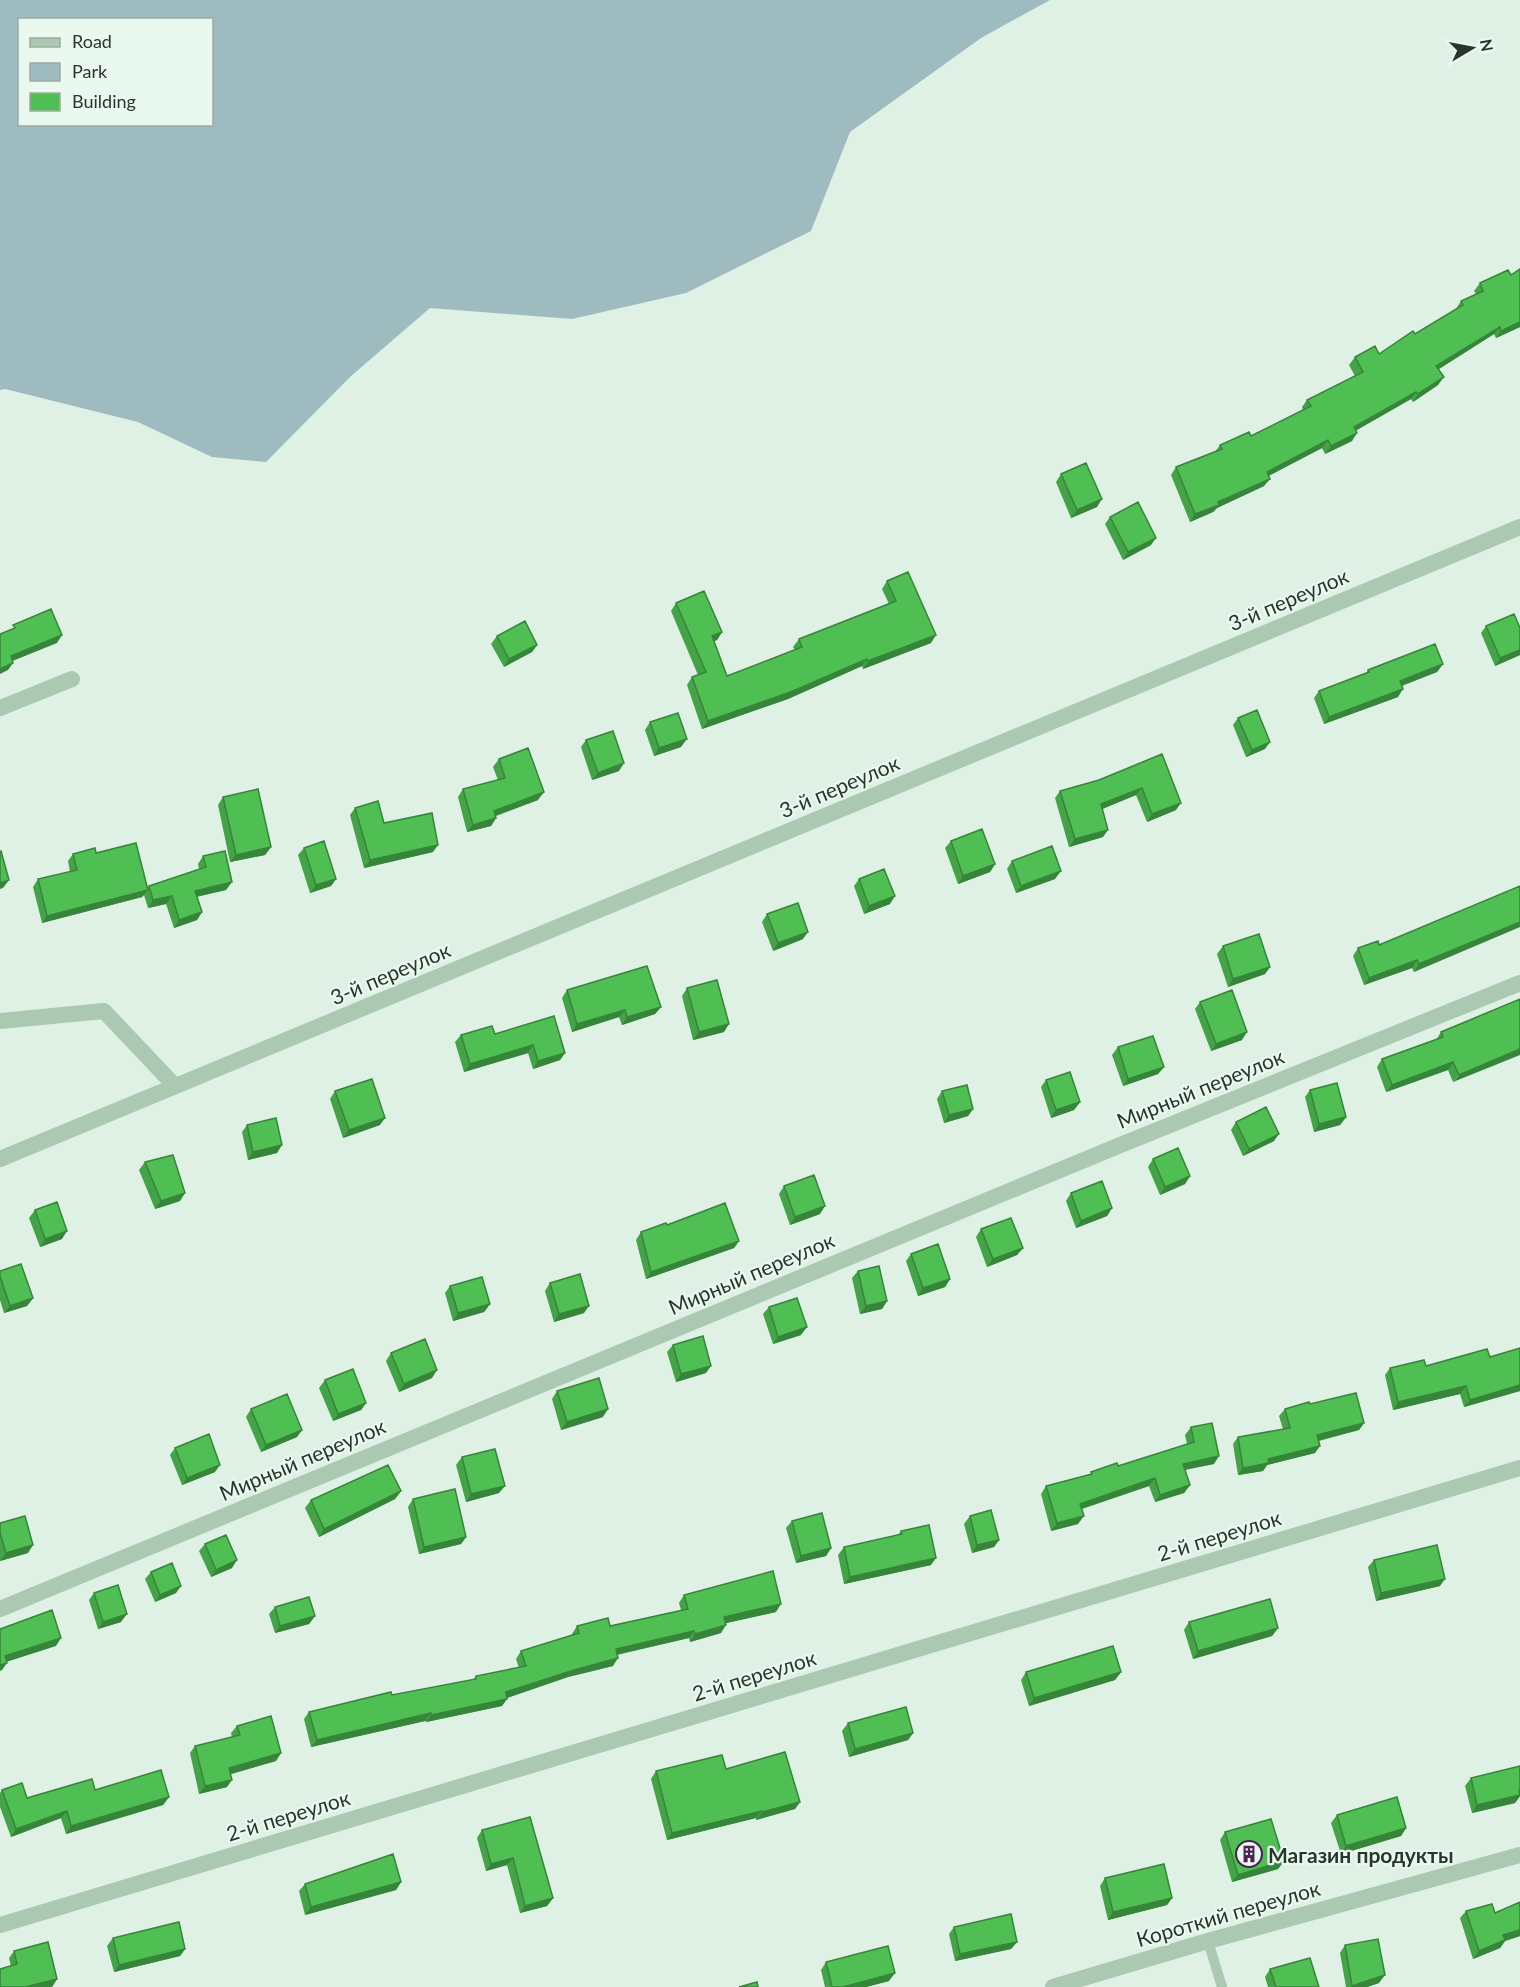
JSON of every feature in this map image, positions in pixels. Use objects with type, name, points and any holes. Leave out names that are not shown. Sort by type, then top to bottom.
[{"type":"street","name":"3-й переулок","points":[[0,1159],[1520,527]]},
{"type":"street","points":[[0,708],[72,679]]},
{"type":"street","name":"Мирный переулок","points":[[0,1609],[1118,1146],[1520,983]]},
{"type":"street","points":[[0,1021],[104,1011],[175,1086]]},
{"type":"street","name":"2-й переулок","points":[[0,1925],[1520,1468]]},
{"type":"street","name":"Короткий переулок","points":[[1053,1987],[1208,1941],[1520,1855]]},
{"type":"lane","points":[[1208,1941],[1222,1987]]},
{"type":"green space","points":[[0,0],[1050,0],[981,38],[850,132],[811,231],[686,293],[572,319],[430,308],[351,376],[266,462],[212,457],[138,422],[5,389],[0,390]]},
{"type":"building","points":[[1520,269],[1520,322],[1501,331],[1500,327],[1436,366],[1444,377],[1418,394],[1416,392],[1354,427],[1357,433],[1331,446],[1328,440],[1267,472],[1270,479],[1218,502],[1219,505],[1195,514],[1176,467],[1222,449],[1220,445],[1249,432],[1251,436],[1311,406],[1307,400],[1363,372],[1355,357],[1375,346],[1379,354],[1413,331],[1415,334],[1463,305],[1461,301],[1483,291],[1480,283],[1508,270],[1511,275]]},
{"type":"building","points":[[1086,463],[1102,499],[1077,510],[1061,474]]},
{"type":"building","points":[[1138,502],[1156,538],[1128,552],[1110,517]]},
{"type":"building","points":[[908,572],[936,635],[868,661],[867,659],[793,691],[708,721],[692,677],[706,672],[676,603],[704,591],[722,632],[712,636],[727,676],[802,647],[799,639],[896,601],[887,581]]},
{"type":"building","points":[[51,609],[62,635],[11,656],[13,663],[0,669],[0,634],[15,628],[13,625]]},
{"type":"building","points":[[1514,614],[1520,628],[1520,650],[1500,658],[1486,626]]},
{"type":"building","points":[[525,621],[537,645],[509,659],[497,636]]},
{"type":"building","points":[[1435,644],[1443,664],[1400,681],[1403,689],[1329,717],[1319,691]]},
{"type":"building","points":[[1257,710],[1270,742],[1252,750],[1238,718]]},
{"type":"building","points":[[678,713],[687,739],[659,748],[650,722]]},
{"type":"building","points":[[613,731],[624,763],[598,773],[586,740]]},
{"type":"building","points":[[528,748],[544,792],[494,811],[496,818],[473,825],[463,789],[505,778],[499,759]]},
{"type":"building","points":[[1162,754],[1181,803],[1152,814],[1142,788],[1101,804],[1108,830],[1075,839],[1060,791],[1099,780]]},
{"type":"building","points":[[258,789],[271,847],[236,855],[223,797]]},
{"type":"building","points":[[378,801],[384,823],[432,813],[438,845],[370,860],[355,808]]},
{"type":"building","points":[[982,829],[995,864],[963,876],[951,841]]},
{"type":"building","points":[[324,841],[336,879],[316,885],[304,848]]},
{"type":"building","points":[[136,843],[148,890],[47,916],[38,879],[77,870],[73,854],[95,848],[96,853]]},
{"type":"building","points":[[1052,846],[1061,871],[1021,886],[1012,861]]},
{"type":"building","points":[[225,851],[232,882],[195,891],[202,912],[179,920],[172,896],[153,900],[149,886],[206,867],[203,856]]},
{"type":"building","points":[[0,852],[9,880],[0,883]]},
{"type":"building","points":[[884,869],[895,896],[869,906],[859,879]]},
{"type":"building","points":[[1520,886],[1520,922],[1419,964],[1417,960],[1369,978],[1358,948],[1378,941],[1379,945]]},
{"type":"building","points":[[798,903],[808,932],[778,943],[767,914]]},
{"type":"building","points":[[1259,934],[1270,967],[1233,979],[1223,946]]},
{"type":"building","points":[[647,966],[661,1007],[627,1017],[625,1010],[577,1024],[567,990]]},
{"type":"building","points":[[717,980],[729,1024],[699,1032],[687,988]]},
{"type":"building","points":[[1232,990],[1247,1032],[1216,1044],[1200,1002]]},
{"type":"building","points":[[1520,999],[1520,1049],[1459,1075],[1453,1062],[1392,1085],[1382,1059],[1443,1037],[1441,1032]]},
{"type":"building","points":[[554,1016],[565,1053],[538,1061],[533,1045],[470,1064],[461,1035],[492,1026],[495,1034]]},
{"type":"building","points":[[1153,1036],[1164,1067],[1128,1079],[1118,1047]]},
{"type":"building","points":[[1070,1072],[1080,1102],[1056,1110],[1046,1080]]},
{"type":"building","points":[[372,1079],[385,1118],[349,1130],[335,1091]]},
{"type":"building","points":[[1337,1083],[1346,1117],[1319,1124],[1310,1090]]},
{"type":"building","points":[[967,1085],[973,1109],[949,1115],[942,1091]]},
{"type":"building","points":[[1266,1107],[1279,1134],[1249,1149],[1236,1122]]},
{"type":"building","points":[[276,1118],[282,1145],[253,1152],[247,1125]]},
{"type":"building","points":[[1178,1148],[1190,1176],[1165,1187],[1153,1159]]},
{"type":"building","points":[[173,1155],[185,1193],[161,1201],[145,1162]]},
{"type":"building","points":[[814,1175],[825,1206],[795,1217],[784,1186]]},
{"type":"building","points":[[1102,1181],[1112,1208],[1081,1221],[1071,1193]]},
{"type":"building","points":[[57,1202],[67,1231],[45,1239],[35,1210]]},
{"type":"building","points":[[725,1203],[739,1241],[651,1272],[641,1232],[666,1223],[667,1225]]},
{"type":"building","points":[[1011,1218],[1023,1248],[993,1259],[981,1229]]},
{"type":"building","points":[[938,1244],[950,1279],[923,1288],[911,1254]]},
{"type":"building","points":[[21,1264],[33,1298],[10,1306],[0,1271]]},
{"type":"building","points":[[879,1266],[887,1301],[866,1306],[858,1271]]},
{"type":"building","points":[[580,1274],[589,1306],[559,1314],[550,1283]]},
{"type":"building","points":[[482,1277],[490,1304],[458,1313],[450,1286]]},
{"type":"building","points":[[797,1298],[807,1327],[778,1337],[769,1307]]},
{"type":"building","points":[[703,1336],[711,1366],[681,1374],[673,1345]]},
{"type":"building","points":[[425,1339],[437,1370],[404,1384],[391,1353]]},
{"type":"building","points":[[1520,1348],[1520,1385],[1470,1400],[1466,1386],[1398,1402],[1390,1368],[1424,1360],[1426,1366],[1487,1349],[1490,1357]]},
{"type":"building","points":[[353,1369],[366,1403],[338,1414],[325,1380]]},
{"type":"building","points":[[599,1378],[608,1409],[567,1422],[557,1391]]},
{"type":"building","points":[[1356,1393],[1364,1423],[1317,1435],[1320,1446],[1268,1459],[1269,1463],[1243,1468],[1238,1437],[1290,1428],[1285,1409]]},
{"type":"building","points":[[287,1394],[302,1430],[266,1445],[251,1409]]},
{"type":"building","points":[[1212,1423],[1219,1456],[1183,1464],[1190,1485],[1160,1495],[1155,1478],[1080,1504],[1084,1516],[1057,1523],[1046,1486],[1092,1474],[1091,1472],[1117,1463],[1118,1466],[1194,1442],[1191,1427]]},
{"type":"building","points":[[209,1434],[220,1465],[187,1478],[175,1448]]},
{"type":"building","points":[[495,1449],[505,1486],[471,1494],[462,1457]]},
{"type":"building","points":[[388,1465],[401,1491],[324,1529],[311,1500]]},
{"type":"building","points":[[455,1489],[466,1537],[424,1547],[413,1499]]},
{"type":"building","points":[[991,1510],[999,1540],[977,1545],[970,1516]]},
{"type":"building","points":[[822,1513],[831,1548],[801,1556],[792,1521]]},
{"type":"building","points":[[25,1516],[33,1545],[6,1553],[0,1533],[0,1523]]},
{"type":"building","points":[[929,1525],[936,1558],[850,1577],[844,1547],[902,1534],[901,1531]]},
{"type":"building","points":[[226,1535],[237,1560],[216,1570],[205,1544]]},
{"type":"building","points":[[1437,1545],[1445,1579],[1381,1593],[1374,1560]]},
{"type":"building","points":[[172,1563],[181,1586],[160,1595],[151,1572]]},
{"type":"building","points":[[773,1571],[781,1604],[724,1617],[726,1625],[695,1634],[694,1631],[616,1649],[618,1658],[506,1692],[507,1699],[431,1715],[431,1713],[317,1740],[309,1712],[391,1692],[392,1695],[476,1679],[476,1676],[526,1666],[521,1651],[579,1633],[577,1626],[608,1618],[610,1626],[688,1609],[684,1595]]},
{"type":"building","points":[[118,1585],[127,1614],[103,1622],[94,1593]]},
{"type":"building","points":[[309,1597],[315,1616],[280,1626],[275,1607]]},
{"type":"building","points":[[1270,1599],[1278,1628],[1198,1651],[1189,1622]]},
{"type":"building","points":[[52,1610],[61,1638],[5,1656],[7,1663],[0,1665],[0,1629]]},
{"type":"building","points":[[1113,1646],[1121,1672],[1034,1698],[1026,1672]]},
{"type":"building","points":[[906,1707],[913,1733],[855,1749],[848,1723]]},
{"type":"building","points":[[271,1716],[281,1753],[229,1768],[232,1780],[205,1786],[195,1746],[240,1735],[237,1726]]},
{"type":"building","points":[[785,1752],[800,1802],[672,1833],[656,1771],[722,1755],[726,1769]]},
{"type":"building","points":[[1520,1766],[1520,1795],[1477,1805],[1471,1778]]},
{"type":"building","points":[[161,1770],[169,1797],[71,1826],[67,1811],[16,1829],[2,1790],[22,1783],[27,1798],[92,1779],[95,1790]]},
{"type":"building","points":[[1397,1797],[1406,1828],[1346,1846],[1337,1815]]},
{"type":"building","points":[[530,1817],[553,1898],[525,1906],[513,1858],[491,1864],[482,1830]]},
{"type":"building","name":"Магазин продукты","points":[[1271,1819],[1284,1861],[1238,1875],[1225,1832]]},
{"type":"building","points":[[393,1854],[401,1882],[311,1907],[305,1884]]},
{"type":"building","points":[[1164,1864],[1172,1898],[1113,1912],[1105,1878]]},
{"type":"building","points":[[1520,1902],[1520,1930],[1503,1935],[1505,1940],[1479,1951],[1466,1911],[1492,1904],[1495,1913]]},
{"type":"building","points":[[1011,1914],[1017,1942],[960,1954],[954,1927]]},
{"type":"building","points":[[179,1922],[185,1949],[119,1965],[113,1938]]},
{"type":"building","points":[[1378,1939],[1385,1975],[1352,1986],[1345,1945]]},
{"type":"building","points":[[48,1942],[57,1979],[25,1987],[0,1987],[0,1969],[17,1964],[14,1951]]},
{"type":"building","points":[[888,1946],[895,1973],[843,1987],[832,1987],[826,1962]]},
{"type":"building","points":[[1310,1958],[1319,1987],[1276,1987],[1270,1969]]},
{"type":"building","points":[[757,1982],[758,1987],[739,1987]]},
{"type":"place","name":"Магазин продукты","points":[[1249,1854]]}]
